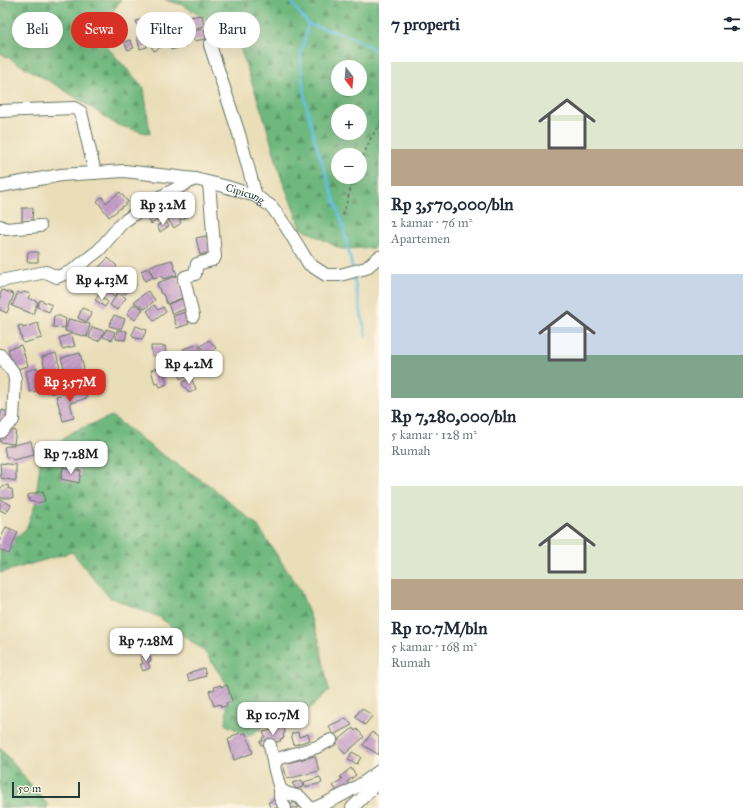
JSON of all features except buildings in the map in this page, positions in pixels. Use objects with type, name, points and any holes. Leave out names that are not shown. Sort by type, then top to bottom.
[{"type":"street","points":[[211,48],[239,134],[256,196]]},
{"type":"street","points":[[0,111],[74,108],[81,112],[95,173]]},
{"type":"street","name":"Cipicung","points":[[0,186],[61,175],[124,170],[195,180],[224,186],[256,196],[272,207],[309,264],[326,275],[340,275],[366,268],[379,257]]},
{"type":"street","points":[[0,281],[46,272],[57,277],[72,270],[99,250],[122,223],[154,200],[195,180]]},
{"type":"street","points":[[193,316],[184,279],[185,277],[195,274],[197,264],[212,260],[214,257],[209,183]]},
{"type":"street","points":[[0,226],[6,229],[40,226]]},
{"type":"street","points":[[0,356],[13,372],[15,379],[13,420],[0,432]]},
{"type":"street","points":[[274,767],[277,759],[317,747],[331,740]]},
{"type":"street","points":[[270,745],[280,789],[280,797],[285,808]]},
{"type":"street","points":[[315,808],[345,794],[371,778],[379,770]]},
{"type":"street","points":[[352,808],[379,781]]},
{"type":"street","points":[[280,789],[286,793],[300,797],[310,808]]},
{"type":"path","points":[[366,148],[379,126]]},
{"type":"path","points":[[343,215],[352,184]]},
{"type":"green space","points":[[0,0],[121,0],[112,12],[71,12],[71,48],[108,48],[144,88],[150,134],[117,125],[61,88],[0,53]]},
{"type":"green space","points":[[165,0],[379,0],[379,243],[373,248],[341,249],[301,228],[280,174],[265,121],[240,48],[260,48],[260,12],[204,12],[204,18],[183,5]]},
{"type":"green space","points":[[112,416],[154,449],[209,485],[257,525],[300,590],[318,637],[329,690],[299,719],[269,722],[250,736],[226,725],[228,686],[204,651],[159,617],[109,597],[72,552],[0,573],[0,550],[26,529],[35,505],[41,456],[72,432]]},
{"type":"green space","points":[[0,748],[48,805],[47,808],[0,808]]},
{"type":"waterway","points":[[290,0],[308,24],[301,54],[301,70],[305,99],[315,141],[344,229],[352,267]]},
{"type":"waterway","points":[[308,24],[352,37],[379,52]]},
{"type":"waterway","points":[[353,274],[366,336]]}]
